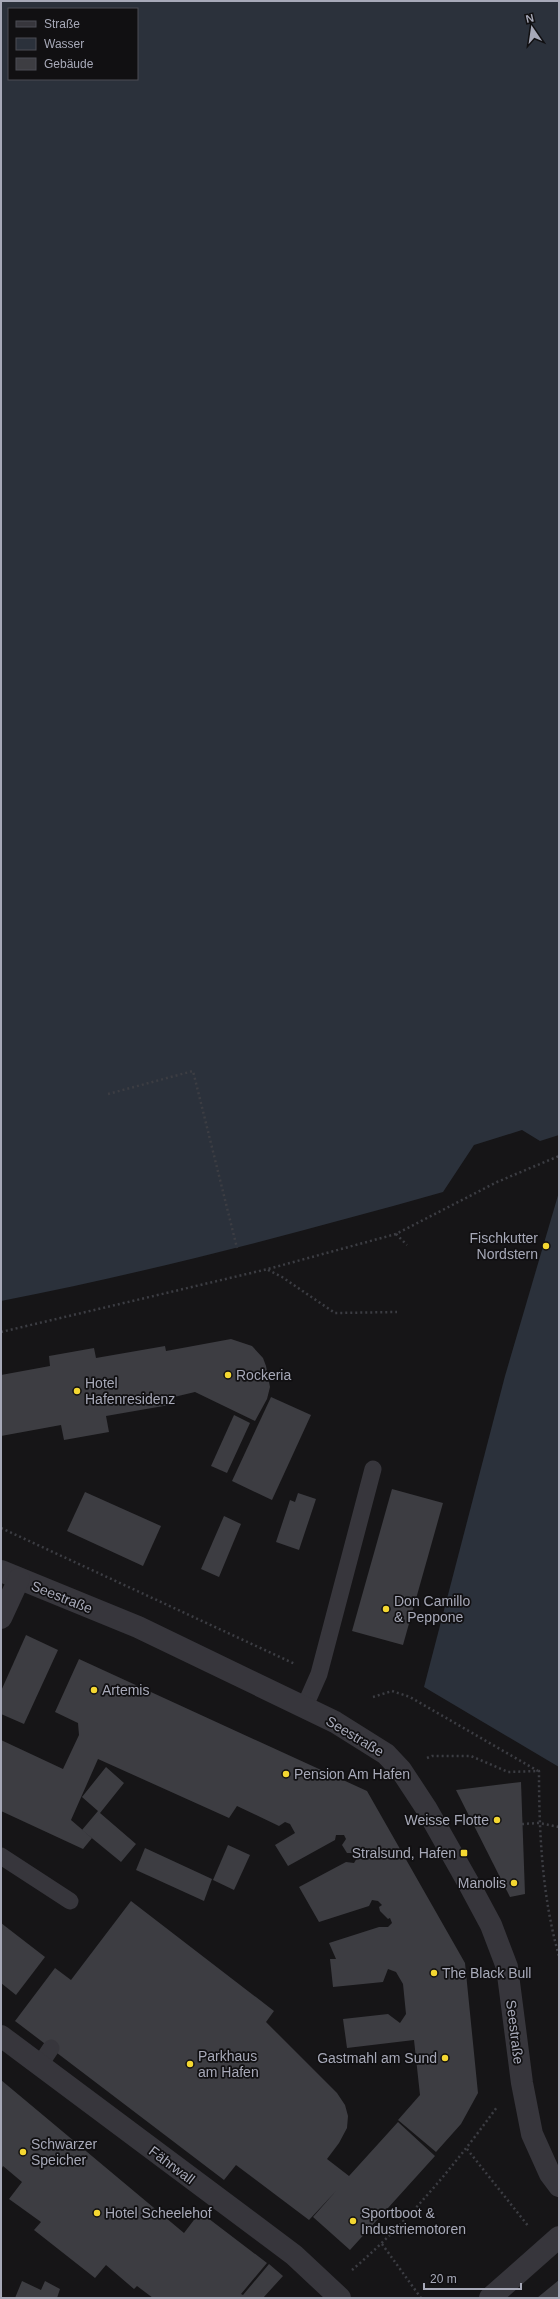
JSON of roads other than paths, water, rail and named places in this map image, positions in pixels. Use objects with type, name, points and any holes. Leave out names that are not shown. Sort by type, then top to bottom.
[{"type":"street","points":[[1,1618],[10,1575]]},
{"type":"street","name":"Seestraße","points":[[10,1575],[138,1627],[335,1722],[386,1754],[401,1770],[426,1808],[469,1884],[490,1925],[507,1967],[522,2083],[532,2134],[550,2174],[559,2186]]},
{"type":"street","name":"Fährwall","points":[[1,2036],[39,2066],[294,2255],[335,2294]]},
{"type":"street","points":[[490,2298],[553,2243]]},
{"type":"lane","points":[[304,1708],[319,1674],[373,1469]]},
{"type":"lane","points":[[1,1856],[70,1901]]},
{"type":"lane","points":[[39,2066],[50,2048]]},
{"type":"water","points":[[1,1],[559,1],[559,1135],[540,1141],[522,1130],[474,1145],[443,1192],[168,1265],[1,1301]]},
{"type":"water","points":[[559,1192],[559,1767],[424,1687],[505,1376]]},
{"type":"place","name":"Fischkutter Nordstern","points":[[546,1246]]},
{"type":"place","name":"Rockeria","points":[[228,1375]]},
{"type":"place","name":"Hotel Hafenresidenz","points":[[77,1391]]},
{"type":"place","name":"Don Camillo & Peppone","points":[[386,1609]]},
{"type":"place","name":"Artemis","points":[[94,1690]]},
{"type":"place","name":"Pension Am Hafen","points":[[286,1774]]},
{"type":"place","name":"Weisse Flotte","points":[[497,1820]]},
{"type":"place","name":"Stralsund, Hafen","points":[[464,1853]]},
{"type":"place","name":"Manolis","points":[[514,1883]]},
{"type":"place","name":"The Black Bull","points":[[434,1973]]},
{"type":"place","name":"Gastmahl am Sund","points":[[445,2058]]},
{"type":"place","name":"Parkhaus am Hafen","points":[[190,2064]]},
{"type":"place","name":"Schwarzer Speicher","points":[[23,2152]]},
{"type":"place","name":"Hotel Scheelehof","points":[[97,2213]]},
{"type":"place","name":"Sportboot & Industriemotoren","points":[[353,2221]]}]
